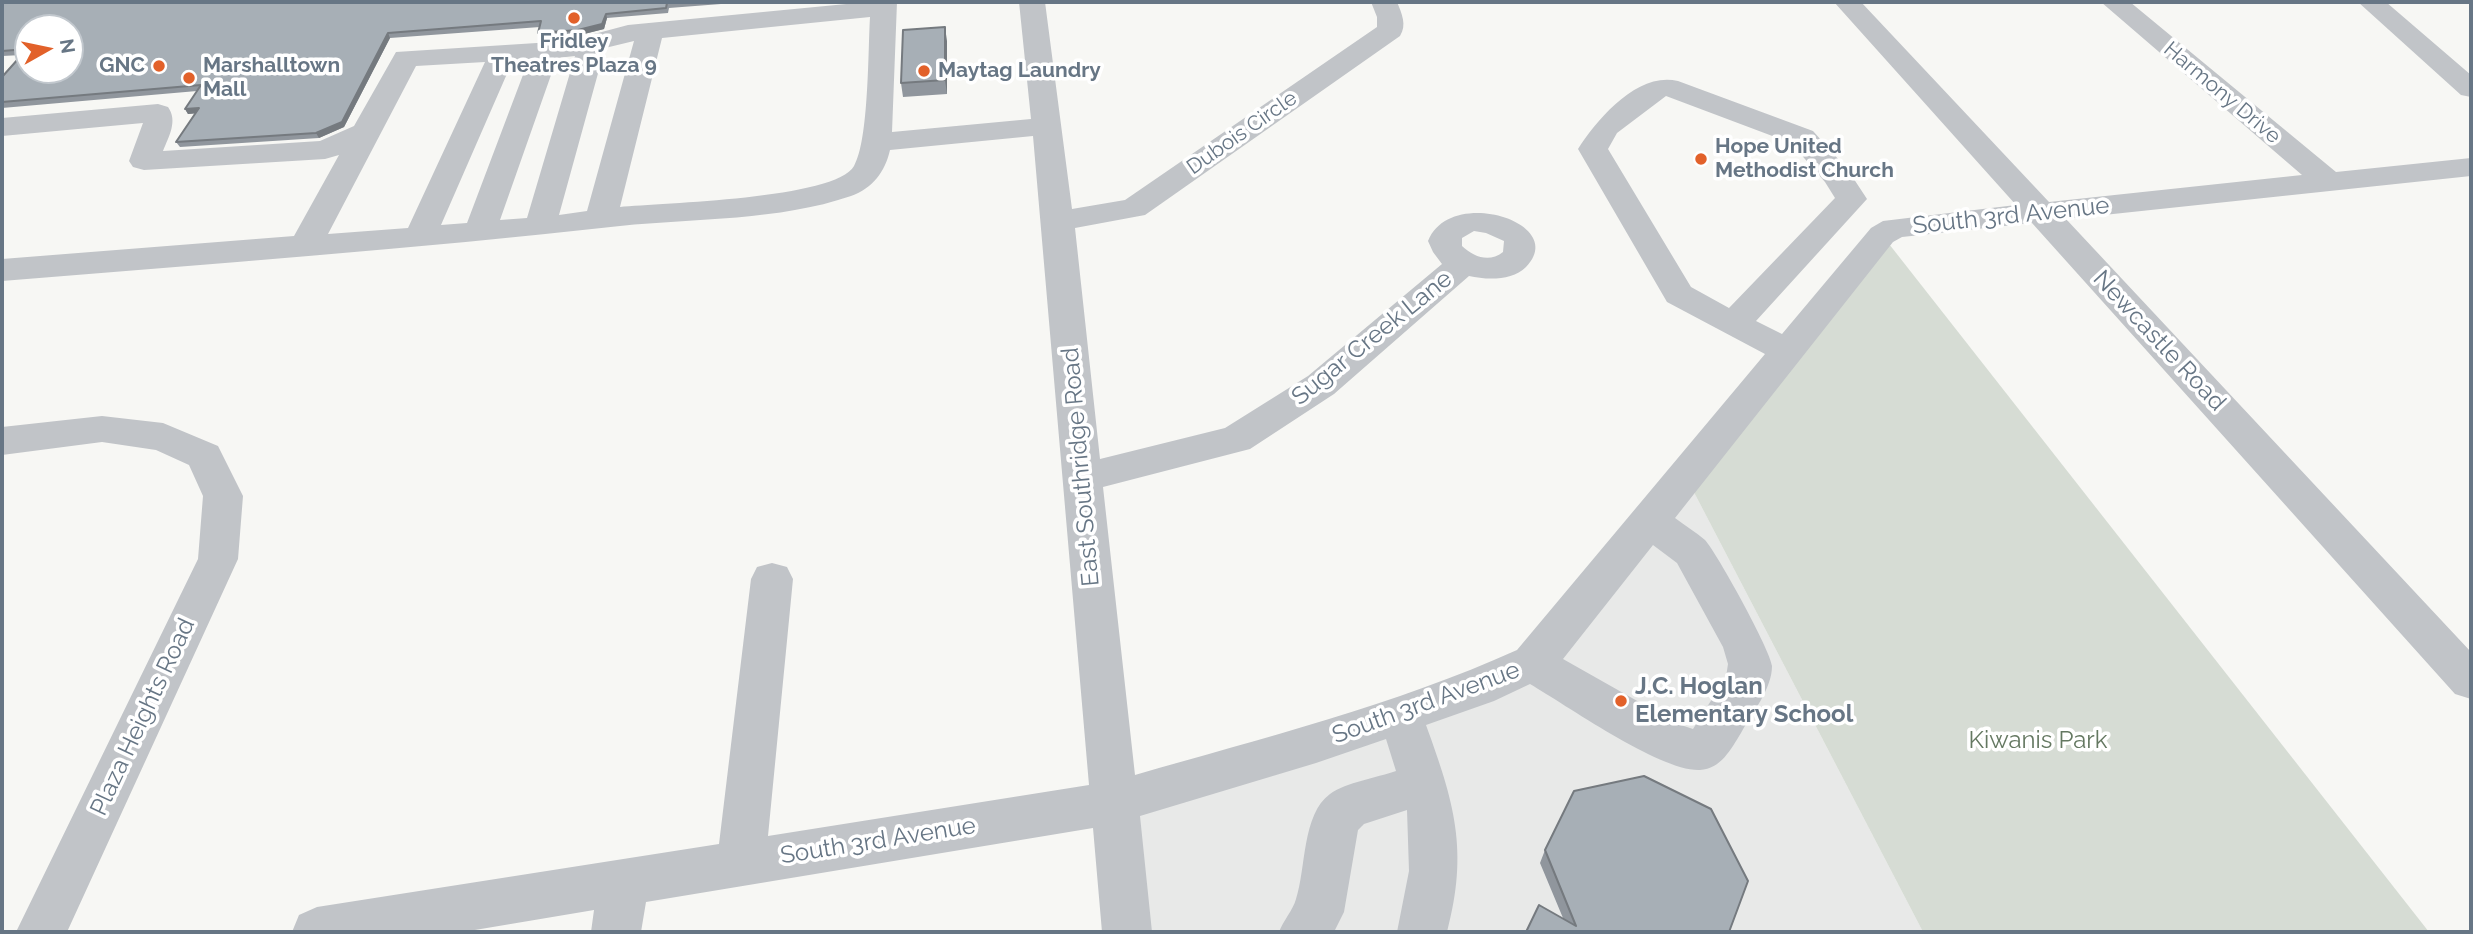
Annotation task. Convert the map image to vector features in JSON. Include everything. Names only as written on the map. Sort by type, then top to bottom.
[{"type":"street","name":"East Southridge Road","points":[[1032,2],[1058,221],[1127,932]]},
{"type":"street","name":"Dubois Circle","points":[[1058,221],[1134,208],[1390,30],[1390,17],[1384,2]]},
{"type":"street","name":"Newcastle Road","points":[[1847,2],[2471,681]]},
{"type":"street","name":"Harmony Drive","points":[[2114,2],[2330,183]]},
{"type":"street","points":[[2371,2],[2471,89]]},
{"type":"street","points":[[2,270],[305,247],[540,227],[601,218],[761,204],[830,194],[860,180],[874,156],[884,5],[650,31],[569,48],[406,58],[305,247]]},
{"type":"street","points":[[601,218],[650,31]]},
{"type":"street","points":[[540,227],[593,42]]},
{"type":"street","points":[[480,232],[546,50]]},
{"type":"street","points":[[420,237],[503,52]]},
{"type":"street","points":[[1733,324],[1851,199],[1837,177],[1802,136],[1668,87],[1653,90],[1606,128],[1593,149],[1679,294],[1733,324],[1788,351]]},
{"type":"street","points":[[2,127],[158,113],[158,127],[144,161],[326,150],[366,132]]},
{"type":"street","points":[[877,142],[1047,126]]},
{"type":"street","name":"South 3rd Avenue","points":[[317,932],[1113,803],[1316,743],[1478,688],[1532,663],[1651,521],[1882,234],[1894,228],[2471,167]]},
{"type":"street","name":"Sugar Creek Lane","points":[[1083,478],[1237,439],[1321,385],[1464,263]]},
{"type":"street","name":"Plaza Heights Road","points":[[2,441],[102,429],[163,437],[204,456],[223,496],[218,559],[41,932]]},
{"type":"street","points":[[1532,663],[1673,743],[1701,750],[1712,740],[1748,680],[1749,664],[1744,645],[1691,552],[1651,521]]},
{"type":"street","points":[[741,863],[772,579]]},
{"type":"street","points":[[1400,715],[1430,808],[1432,884],[1422,932]]},
{"type":"street","points":[[1304,932],[1319,912],[1336,820],[1348,807],[1422,784]]},
{"type":"street","points":[[616,932],[624,883]]},
{"type":"shaded area","name":"J.C. Hoglan Elementary School","points":[[1686,477],[1923,932],[1127,932],[1113,803],[1509,675]]},
{"type":"green space","name":"Kiwanis Park","points":[[1882,235],[2429,932],[1923,932],[1686,477]]},
{"type":"building","name":"Marshalltown Mall","points":[[2,2],[688,2],[667,3],[666,8],[606,14],[602,24],[578,30],[538,33],[541,21],[388,33],[342,122],[316,133],[176,142],[199,108],[185,109],[201,85],[2,102],[2,77],[14,64],[14,84],[84,84],[84,14],[14,14],[14,50],[2,51]]},
{"type":"building","points":[[945,27],[945,80],[901,83],[903,30]]},
{"type":"building","points":[[1644,776],[1711,809],[1748,881],[1729,932],[1526,932],[1539,905],[1576,926],[1545,850],[1574,791]]},
{"type":"place","name":"Fridley Theatres Plaza 9","points":[[574,18]]},
{"type":"place","name":"GNC","points":[[159,66]]},
{"type":"place","name":"Maytag Laundry","points":[[924,71]]},
{"type":"place","name":"Marshalltown Mall","points":[[189,78]]},
{"type":"place","name":"Hope United Methodist Church","points":[[1701,159]]},
{"type":"place","name":"J.C. Hoglan Elementary School","points":[[1621,701]]}]
